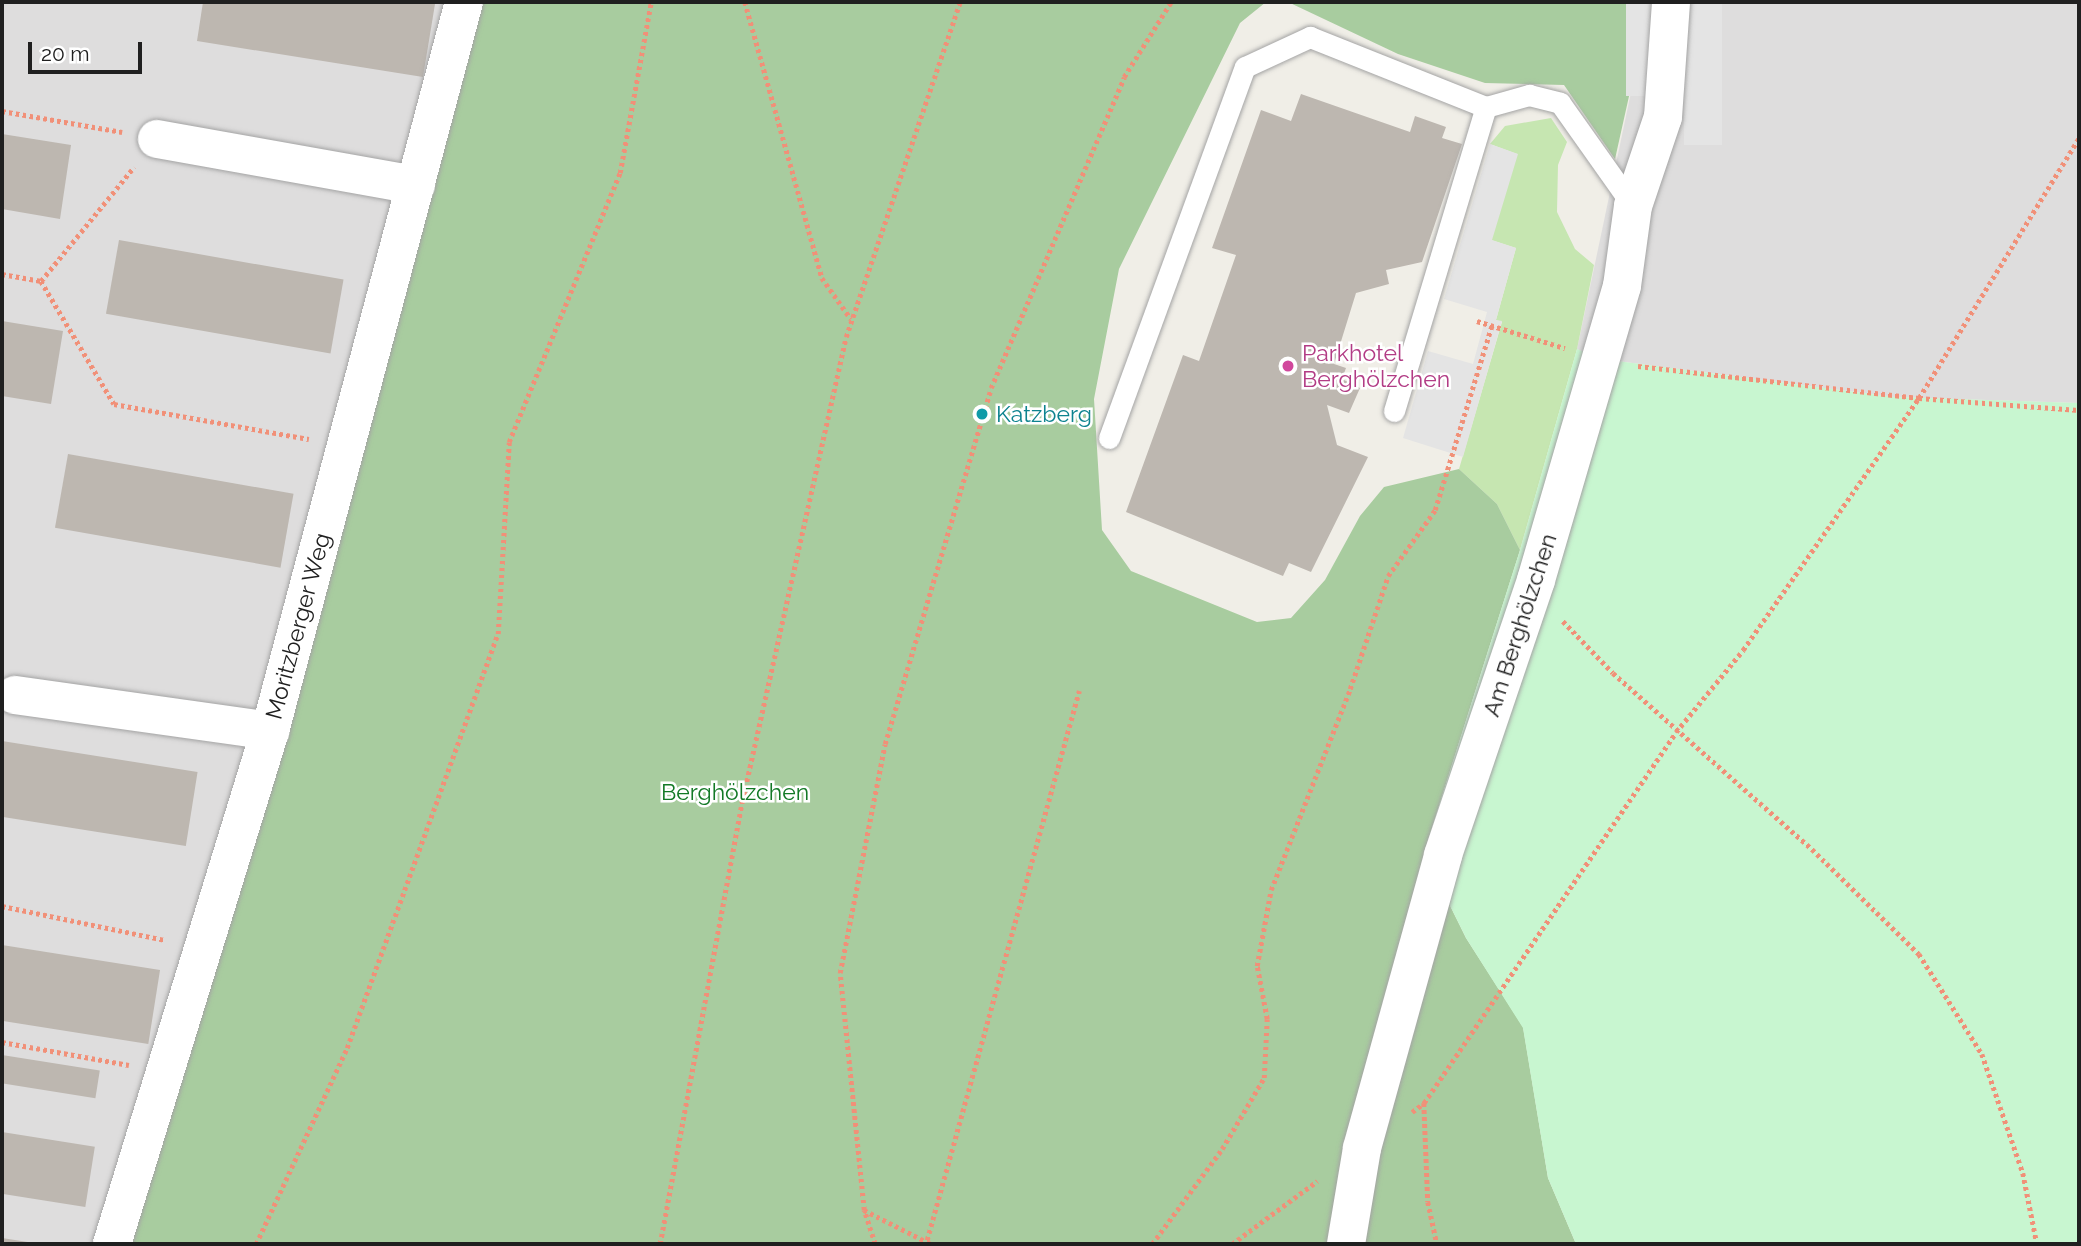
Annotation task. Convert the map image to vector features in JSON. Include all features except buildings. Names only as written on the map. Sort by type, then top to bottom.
[{"type":"street","name":"Moritzberger Weg","points":[[112,1244],[200,947],[270,731],[464,2]]},
{"type":"street","name":"Am Berghölzchen","points":[[1346,1244],[1362,1148],[1443,855],[1535,580],[1622,286],[1633,206],[1663,117],[1671,2]]},
{"type":"street","points":[[157,139],[416,185]]},
{"type":"street","points":[[15,695],[270,731]]},
{"type":"lane","points":[[1110,438],[1245,66],[1310,37],[1486,107],[1529,95],[1560,103],[1633,206]]},
{"type":"lane","points":[[1394,411],[1486,107]]},
{"type":"path","points":[[256,1244],[347,1048],[498,634],[509,443],[620,173],[651,2]]},
{"type":"path","points":[[745,2],[822,278],[852,319]]},
{"type":"path","points":[[660,1244],[742,802],[852,319],[960,2]]},
{"type":"path","points":[[874,1244],[864,1210],[840,973],[885,744],[991,388],[1124,77],[1171,2]]},
{"type":"path","points":[[2,111],[157,139],[40,281]]},
{"type":"path","points":[[1362,1148],[1424,1103],[1676,732],[1743,650],[1919,398],[2079,138]]},
{"type":"path","points":[[2,274],[40,281],[114,404],[347,445]]},
{"type":"path","points":[[1477,321],[1602,359]]},
{"type":"path","points":[[1152,1244],[1222,1149],[1264,1078],[1267,1018],[1257,967],[1271,890],[1350,689],[1388,576],[1435,510],[1492,325]]},
{"type":"path","points":[[1661,370],[1919,398],[2079,410]]},
{"type":"path","points":[[1535,580],[1567,627],[1676,732],[1812,849],[1919,954],[1982,1054],[2023,1173],[2036,1244]]},
{"type":"path","points":[[864,1210],[929,1242],[1079,691]]},
{"type":"path","points":[[2,906],[200,947]]},
{"type":"path","points":[[2,1042],[164,1072]]},
{"type":"path","points":[[1424,1103],[1428,1202],[1437,1244]]},
{"type":"path","points":[[1232,1244],[1311,1186]]},
{"type":"shaded area","points":[[2,2],[478,2],[124,1244],[2,1244]]},
{"type":"shaded area","points":[[1626,2],[1654,2],[1654,96],[1626,96]]},
{"type":"shaded area","points":[[1650,2],[2079,2],[2079,403],[1894,397],[1602,359],[1577,349]]},
{"type":"shaded area","points":[[1684,2],[1722,2],[1722,145],[1684,145]]},
{"type":"shaded area","name":"Parkhotel Berghölzchen","points":[[1490,144],[1518,154],[1492,240],[1516,248],[1496,320],[1502,321],[1463,457],[1403,438],[1428,351],[1473,364],[1487,312],[1444,299]]},
{"type":"green space","name":"Berghölzchen","points":[[478,2],[1266,2],[1240,23],[1119,269],[1094,399],[1102,530],[1131,571],[1257,622],[1291,618],[1325,580],[1360,516],[1384,487],[1459,469],[1497,504],[1520,550],[1424,853],[1466,938],[1523,1027],[1548,1178],[1576,1244],[124,1244]]},
{"type":"green space","points":[[1288,2],[1650,2],[1615,159],[1564,85],[1485,83],[1398,54]]},
{"type":"green space","points":[[1551,118],[1567,142],[1558,165],[1557,212],[1575,249],[1594,265],[1577,349],[1520,550],[1497,504],[1459,469],[1502,322],[1496,320],[1516,248],[1491,240],[1517,154],[1490,144],[1505,126]]},
{"type":"green space","points":[[1577,349],[1602,359],[1894,397],[2079,403],[2079,1244],[1576,1244],[1548,1178],[1523,1028],[1466,938],[1424,853],[1520,550]]},
{"type":"place","name":"Parkhotel Berghölzchen","points":[[1288,366]]},
{"type":"place","name":"Katzberg","points":[[982,414]]}]
